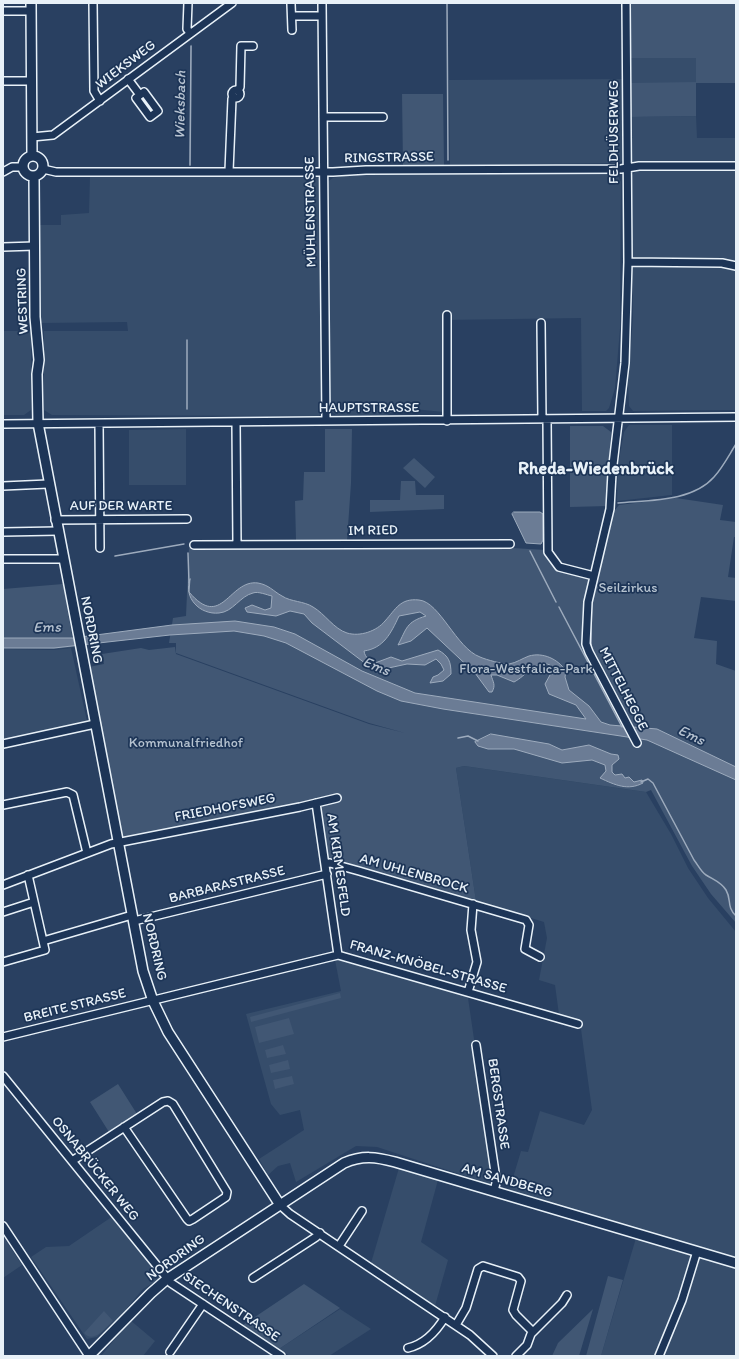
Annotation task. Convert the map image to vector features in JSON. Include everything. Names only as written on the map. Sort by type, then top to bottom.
[{"type":"main road","points":[[31,7],[32,156]]},
{"type":"main road","points":[[32,156],[36,156],[42,161],[43,169],[41,173],[34,177],[26,174],[22,167],[25,159],[32,156]]},
{"type":"main road","name":"WESTRING","points":[[34,177],[35,317],[39,360],[37,374],[38,424]]},
{"type":"main road","name":"NORDRING","points":[[38,424],[76,630],[143,971],[153,1001],[168,1032],[280,1205],[167,1279],[151,1293],[89,1356]]},
{"type":"main road","name":"AM SANDBERG","points":[[280,1205],[344,1163],[355,1158],[366,1156],[395,1162],[736,1263]]},
{"type":"street","points":[[93,3],[94,91],[100,101]]},
{"type":"street","points":[[188,3],[187,29],[190,33]]},
{"type":"street","name":"WIEKSWEG","points":[[32,137],[54,135],[232,3]]},
{"type":"street","name":"MÜHLENSTRASSE","points":[[322,3],[326,421]]},
{"type":"street","name":"FELDHÜSERWEG","points":[[620,418],[628,323],[626,3]]},
{"type":"street","points":[[292,4],[292,30]]},
{"type":"street","points":[[3,11],[31,7]]},
{"type":"street","points":[[292,16],[322,16]]},
{"type":"street","points":[[229,171],[232,99],[234,97],[232,94],[234,91],[238,91],[240,87],[241,46],[253,46]]},
{"type":"street","points":[[128,80],[140,95]]},
{"type":"street","points":[[3,81],[32,81]]},
{"type":"street","points":[[323,117],[383,117]]},
{"type":"street","name":"RINGSTRASSE","points":[[43,169],[56,172],[323,172],[366,170],[627,169],[639,166],[736,166]]},
{"type":"street","points":[[3,172],[12,167],[22,167]]},
{"type":"street","points":[[3,247],[35,246]]},
{"type":"street","points":[[628,262],[722,263],[736,266]]},
{"type":"street","points":[[448,315],[448,421]]},
{"type":"street","points":[[541,323],[548,552],[559,567],[594,576]]},
{"type":"street","name":"HAUPTSTRASSE","points":[[3,424],[448,421],[736,417]]},
{"type":"street","name":"MITTELHEGGE","points":[[620,418],[612,473],[610,509],[588,602],[586,644],[588,652],[637,743]]},
{"type":"street","points":[[236,423],[237,545]]},
{"type":"street","points":[[99,424],[100,548]]},
{"type":"street","points":[[3,486],[48,484]]},
{"type":"street","name":"AUF DER WARTE","points":[[56,520],[187,519]]},
{"type":"street","name":"AUF DER WARTE","points":[[3,532],[58,531]]},
{"type":"street","name":"IM RIED","points":[[194,545],[510,544]]},
{"type":"street","points":[[3,559],[63,559]]},
{"type":"street","points":[[3,744],[95,724]]},
{"type":"street","points":[[3,805],[67,792],[73,795],[87,853]]},
{"type":"street","name":"FRIEDHOFSWEG","points":[[3,885],[118,842],[337,798]]},
{"type":"street","name":"AM KIRMESFELD","points":[[316,803],[338,955]]},
{"type":"street","name":"AM UHLENBROCK","points":[[325,864],[330,863],[526,920],[529,925],[525,949],[540,957]]},
{"type":"street","name":"BARBARASTRASSE","points":[[43,941],[133,918],[326,874]]},
{"type":"street","points":[[3,962],[45,950],[28,876]]},
{"type":"street","points":[[3,912],[34,902]]},
{"type":"street","name":"AM UHLENBROCK","points":[[468,992],[477,962],[471,930],[473,904]]},
{"type":"street","name":"FRANZ-KNÖBEL-STRASSE","points":[[153,1001],[338,955],[578,1024]]},
{"type":"street","name":"BREITE STRASSE","points":[[3,1037],[153,1001]]},
{"type":"street","name":"BERGSTRASSE","points":[[476,1045],[495,1172],[496,1183],[494,1191]]},
{"type":"street","name":"OSNABRÜCKER WEG","points":[[3,1076],[167,1279]]},
{"type":"street","points":[[72,1161],[124,1127],[163,1102],[170,1099],[227,1192],[226,1197],[189,1221],[124,1127]]},
{"type":"street","points":[[280,1205],[290,1214],[470,1334],[493,1356]]},
{"type":"street","points":[[339,1246],[362,1211]]},
{"type":"street","points":[[3,1226],[89,1356]]},
{"type":"street","points":[[253,1278],[320,1233]]},
{"type":"street","points":[[659,1356],[682,1300],[697,1251]]},
{"type":"street","points":[[456,1325],[466,1308],[478,1269],[483,1266],[518,1277],[521,1281],[514,1310],[516,1315],[533,1332]]},
{"type":"street","name":"SIECHENSTRASSE","points":[[167,1279],[270,1353],[281,1356]]},
{"type":"street","points":[[516,1356],[527,1345],[533,1332],[562,1303],[566,1295]]},
{"type":"street","points":[[170,1352],[203,1304]]},
{"type":"street","points":[[408,1348],[416,1346],[434,1334],[445,1317]]},
{"type":"shaded area","points":[[631,58],[696,58],[696,83],[631,83]]},
{"type":"shaded area","points":[[624,79],[625,159],[619,163],[450,165],[449,80]]},
{"type":"shaded area","points":[[696,116],[697,138],[736,138],[736,161],[632,161],[631,117]]},
{"type":"shaded area","points":[[736,169],[736,410],[633,411],[629,406],[628,382],[633,318],[631,176],[635,172],[643,170]]},
{"type":"shaded area","points":[[600,172],[617,174],[621,182],[620,329],[615,388],[609,408],[606,411],[582,411],[581,318],[444,320],[444,412],[413,409],[413,411],[392,412],[387,415],[336,415],[330,410],[327,182],[333,178],[353,174]]},
{"type":"shaded area","points":[[315,175],[320,179],[322,412],[319,416],[52,415],[44,410],[44,331],[128,331],[127,322],[41,323],[39,225],[61,225],[61,215],[89,213],[90,176]]},
{"type":"shaded area","points":[[3,331],[31,331],[31,410],[24,415],[3,415]]},
{"type":"shaded area","points":[[629,425],[672,425],[672,495],[617,501],[618,466],[624,432]]},
{"type":"shaded area","points":[[186,429],[186,485],[129,485],[129,430]]},
{"type":"shaded area","points":[[71,648],[87,721],[3,740],[3,649],[54,650]]},
{"type":"shaded area","points":[[464,766],[646,792],[671,834],[688,868],[708,898],[736,932],[736,1258],[509,1191],[521,1151],[528,1152],[540,1111],[584,1125],[592,1110],[581,1029],[560,1022],[555,985],[539,980],[547,938],[544,922],[476,901],[456,768]]},
{"type":"shaded area","points":[[335,960],[341,960],[465,994],[468,998],[494,1176],[490,1184],[377,1147],[356,1146],[296,1182],[290,1163],[278,1166],[268,1175],[259,1159],[304,1130],[300,1110],[280,1115],[271,1104],[246,1014],[341,991]]},
{"type":"shaded area","points":[[399,1168],[438,1180],[421,1242],[448,1260],[435,1306],[371,1263]]},
{"type":"shaded area","points":[[113,1216],[160,1274],[158,1280],[143,1289],[122,1314],[97,1337],[87,1339],[31,1257],[46,1247],[69,1246]]},
{"type":"shaded area","points":[[3,1236],[22,1265],[3,1278]]},
{"type":"shaded area","points":[[636,1238],[736,1267],[736,1356],[601,1356]]},
{"type":"shaded area","points":[[340,1309],[371,1329],[329,1356],[290,1356],[279,1349]]},
{"type":"shaded area","points":[[130,1320],[155,1341],[143,1356],[101,1356]]},
{"type":"green space","points":[[631,3],[736,3],[736,83],[696,83],[696,116],[631,117],[631,83],[696,82],[696,58],[631,58]]},
{"type":"green space","points":[[191,44],[191,166],[189,166]]},
{"type":"green space","points":[[402,94],[443,94],[444,165],[403,165]]},
{"type":"green space","points":[[570,426],[603,426],[611,432],[608,506],[570,507]]},
{"type":"green space","points":[[325,429],[352,429],[351,483],[347,541],[296,540],[295,501],[303,500],[304,472],[325,472]]},
{"type":"green space","points":[[414,458],[435,477],[425,488],[403,468]]},
{"type":"green space","points":[[401,481],[415,481],[416,495],[444,495],[444,509],[370,512],[370,500],[400,500]]},
{"type":"green space","name":"Flora-Westfalica-Park","points":[[676,498],[723,505],[720,520],[736,522],[736,537],[734,537],[728,577],[736,578],[736,601],[701,597],[694,638],[717,641],[716,664],[736,671],[736,923],[711,894],[692,866],[651,790],[646,792],[464,766],[456,768],[476,901],[327,860],[318,799],[125,838],[122,836],[89,667],[104,664],[102,654],[141,648],[149,650],[175,647],[176,654],[369,724],[405,733],[369,723],[176,653],[176,643],[169,643],[173,618],[186,616],[189,548],[505,545],[512,548],[546,550],[558,569],[596,579],[611,515],[619,505]]},
{"type":"green space","points":[[63,584],[74,647],[54,649],[3,648],[3,589]]},
{"type":"green space","points":[[340,993],[341,998],[251,1022],[250,1017]]},
{"type":"green space","points":[[289,1018],[294,1034],[259,1043],[255,1027]]},
{"type":"green space","points":[[283,1045],[286,1054],[267,1058],[265,1050]]},
{"type":"green space","points":[[288,1060],[290,1069],[271,1073],[269,1065]]},
{"type":"green space","points":[[292,1076],[294,1084],[275,1089],[273,1080]]},
{"type":"green space","points":[[118,1084],[137,1114],[109,1132],[90,1102]]},
{"type":"green space","points":[[608,1276],[623,1280],[601,1356],[586,1356]]},
{"type":"green space","points":[[304,1284],[340,1308],[279,1349],[243,1325]]},
{"type":"green space","points":[[593,1309],[579,1356],[552,1356],[558,1343]]},
{"type":"green space","points":[[104,1311],[113,1321],[103,1331],[95,1336],[88,1336],[84,1333]]},
{"type":"water","points":[[514,512],[540,512],[543,514],[543,540],[541,544],[526,543],[512,514]]},
{"type":"water","name":"Ems","points":[[190,579],[189,592],[200,603],[210,606],[218,605],[240,588],[248,584],[258,583],[286,598],[309,605],[342,631],[352,634],[363,634],[378,628],[399,605],[407,601],[419,600],[434,608],[463,645],[471,652],[494,662],[506,664],[517,662],[534,655],[550,658],[559,663],[566,671],[565,677],[569,690],[589,706],[601,722],[610,725],[657,729],[736,767],[736,780],[647,740],[443,709],[401,701],[377,691],[286,643],[264,636],[234,631],[170,635],[54,648],[3,648],[3,638],[73,638],[172,625],[235,621],[274,627],[295,634],[362,671],[415,693],[586,719],[576,705],[549,694],[545,684],[550,675],[550,665],[540,664],[514,682],[497,675],[491,675],[494,687],[492,692],[489,692],[475,673],[427,628],[411,641],[398,645],[408,626],[419,618],[426,616],[420,612],[399,616],[386,639],[377,647],[364,651],[365,655],[375,663],[391,657],[402,661],[438,650],[447,657],[451,666],[451,674],[443,681],[430,683],[433,677],[444,670],[436,659],[425,665],[407,664],[384,669],[370,667],[312,623],[304,614],[290,611],[276,616],[247,612],[245,608],[252,605],[265,610],[271,608],[272,596],[255,593],[244,597],[224,612],[212,613],[205,611],[191,599],[189,593],[188,586]]},
{"type":"water","points":[[491,734],[549,744],[562,750],[589,745],[611,754],[618,755],[619,759],[612,765],[612,772],[615,775],[622,774],[625,778],[629,777],[634,782],[642,780],[643,783],[632,787],[627,787],[606,781],[600,778],[606,771],[605,765],[592,760],[562,763],[514,749],[488,749],[478,746],[475,742]]},
{"type":"waterway","name":"Wieksbach","points":[[191,3],[191,21]]},
{"type":"waterway","points":[[447,3],[448,160]]},
{"type":"waterway","name":"Wieksbach","points":[[190,165],[191,46]]},
{"type":"waterway","name":"Wieksbach","points":[[187,340],[187,409]]},
{"type":"waterway","points":[[618,503],[669,498],[694,491],[705,485],[714,477],[736,444]]},
{"type":"waterway","points":[[115,556],[184,544]]},
{"type":"waterway","points":[[530,551],[556,602]]},
{"type":"waterway","name":"Wieksbach","points":[[188,553],[189,583]]},
{"type":"waterway","points":[[592,601],[593,594]]},
{"type":"waterway","points":[[559,607],[622,727]]},
{"type":"waterway","points":[[591,608],[591,646]]},
{"type":"waterway","points":[[626,715],[633,728]]},
{"type":"waterway","points":[[458,738],[468,736],[478,741]]},
{"type":"waterway","points":[[641,782],[648,779],[653,783],[694,860],[704,874],[724,887],[729,897],[731,909],[736,916]]},
{"type":"district","name":"Rheda-Wiedenbrück","points":[[596,469]]},
{"type":"park label","name":"Seilzirkus","points":[[628,588]]},
{"type":"park label","name":"Kommunalfriedhof","points":[[186,743]]}]
